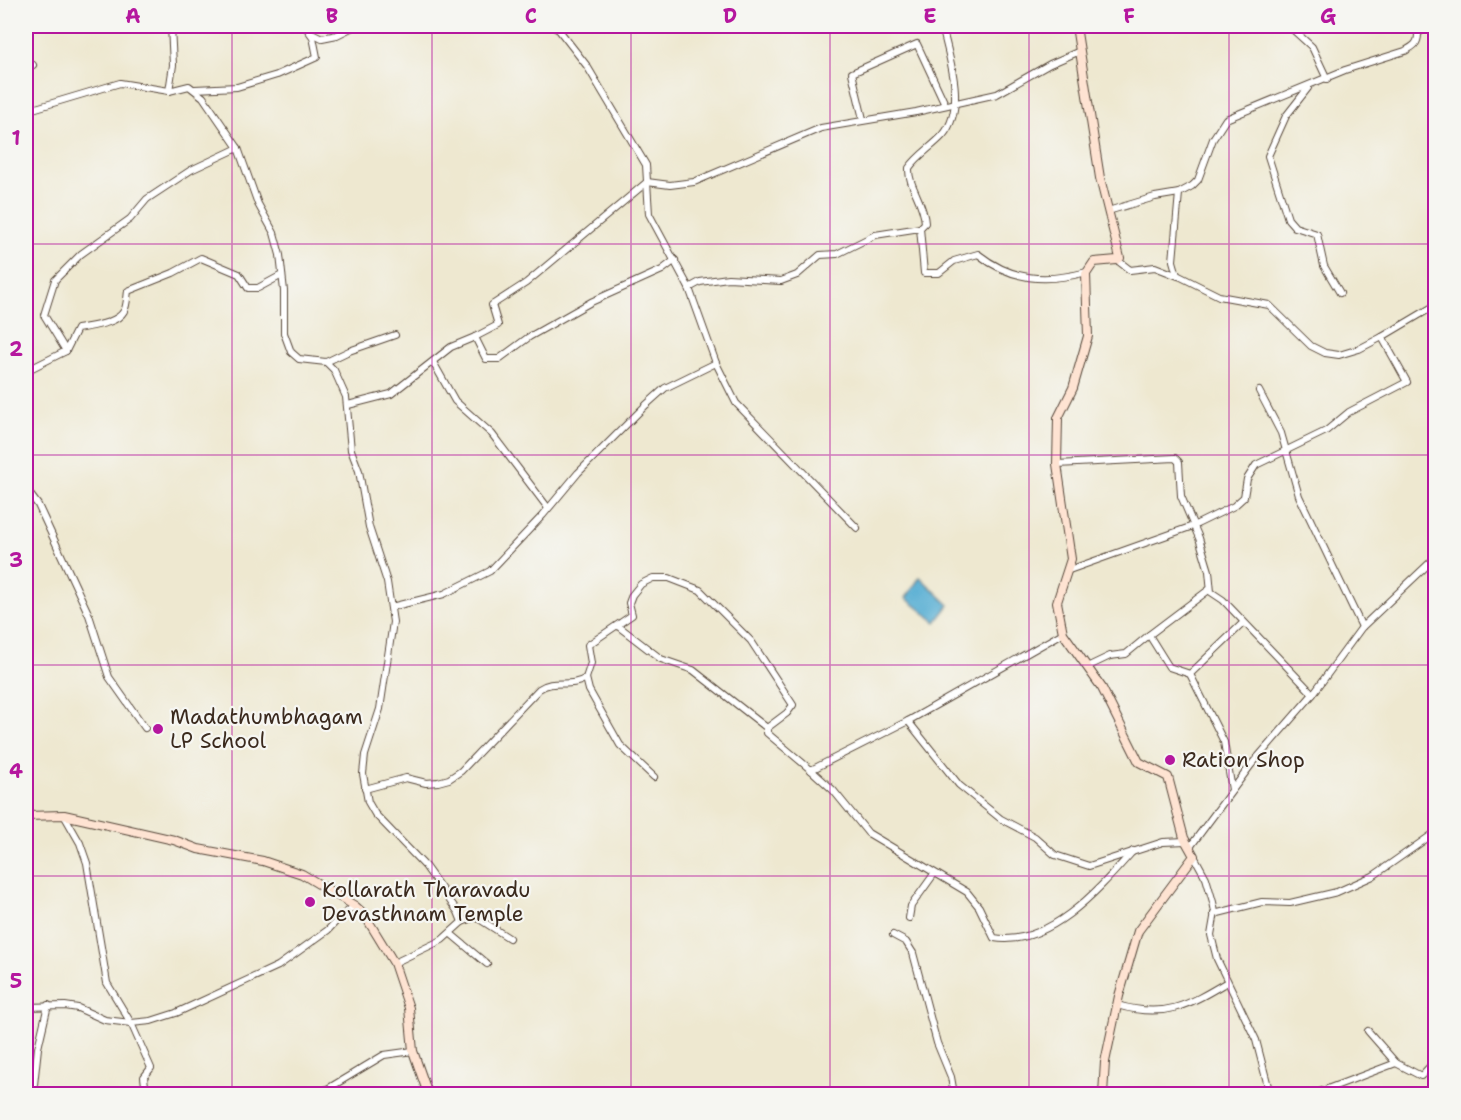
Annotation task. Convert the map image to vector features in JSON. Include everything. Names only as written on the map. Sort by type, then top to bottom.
[{"type":"main road","points":[[1076,26],[1100,178],[1120,258],[1094,262],[1087,272],[1088,336],[1073,388],[1058,418],[1057,464],[1071,560],[1069,570],[1061,583],[1057,602],[1062,633],[1102,688],[1139,762],[1168,777],[1190,848],[1138,931],[1117,1005],[1105,1062],[1103,1095]]},
{"type":"main road","points":[[26,816],[64,815],[174,840],[198,849],[263,861],[302,874],[355,906],[364,914],[394,963],[409,1008],[413,1051],[428,1095]]},
{"type":"street","points":[[169,91],[173,64],[171,26]]},
{"type":"street","points":[[305,26],[310,32],[322,38],[337,35],[355,26]]},
{"type":"street","points":[[552,26],[559,30],[587,66],[646,165],[650,214],[660,238],[675,260],[689,288],[716,363],[736,403],[857,528]]},
{"type":"street","points":[[689,288],[700,282],[728,278],[781,281],[797,275],[820,255],[837,254],[875,236],[920,228],[925,223],[923,205],[908,176],[909,168],[943,135],[952,118],[956,101],[942,26]]},
{"type":"street","points":[[1294,26],[1312,47],[1327,79]]},
{"type":"street","points":[[1108,211],[1155,197],[1179,194],[1198,180],[1210,146],[1226,119],[1405,51],[1418,41],[1418,34],[1414,26]]},
{"type":"street","points":[[1418,34],[1426,26]]},
{"type":"street","points":[[195,89],[237,87],[277,75],[317,57],[310,32]]},
{"type":"street","points":[[863,119],[852,73],[917,44],[945,104]]},
{"type":"street","points":[[348,405],[391,394],[451,347],[498,325],[492,305],[526,283],[647,182],[670,185],[694,182],[821,128],[863,119],[916,112],[956,101],[997,94],[1050,64],[1080,51]]},
{"type":"street","points":[[26,70],[33,65]]},
{"type":"street","points":[[26,111],[120,83],[169,91],[189,86],[195,89],[238,148],[258,204],[274,233],[282,275],[284,333],[287,342],[299,359],[326,362],[349,351],[395,335]]},
{"type":"street","points":[[1308,87],[1286,116],[1268,156],[1288,219],[1295,227],[1317,234],[1324,266],[1340,294]]},
{"type":"street","points":[[66,351],[44,315],[55,280],[81,254],[130,219],[147,199],[191,170],[238,148]]},
{"type":"street","points":[[1179,194],[1173,261],[1179,276]]},
{"type":"street","points":[[920,228],[924,273],[939,273],[954,261],[978,254],[996,268],[1027,279],[1062,277],[1087,272]]},
{"type":"street","points":[[26,371],[66,351],[77,329],[108,322],[119,316],[124,310],[128,291],[174,273],[201,258],[239,274],[248,288],[258,288],[282,275]]},
{"type":"street","points":[[475,337],[486,358],[499,359],[529,337],[591,302],[662,270],[675,260]]},
{"type":"street","points":[[1117,260],[1130,270],[1155,267],[1179,276],[1218,296],[1269,305],[1311,346],[1325,353],[1339,355],[1359,350],[1436,305]]},
{"type":"street","points":[[1069,570],[1193,526],[1234,506],[1244,497],[1247,479],[1256,465],[1326,431],[1349,412],[1407,382],[1382,337]]},
{"type":"street","points":[[326,362],[334,370],[348,405],[351,450],[393,622],[380,709],[365,755],[363,774],[365,789],[375,814],[425,866],[458,912],[462,922]]},
{"type":"street","points":[[433,362],[455,401],[492,434],[548,508]]},
{"type":"street","points":[[391,607],[444,594],[490,571],[578,473],[664,388],[716,363]]},
{"type":"street","points":[[1259,391],[1281,433],[1299,496],[1362,627]]},
{"type":"street","points":[[1057,464],[1175,458],[1179,462],[1181,496],[1209,571],[1210,589],[1312,694]]},
{"type":"street","points":[[26,489],[38,505],[89,615],[109,677],[144,728]]},
{"type":"street","points":[[1190,848],[1232,790],[1312,694],[1362,627],[1436,557]]},
{"type":"street","points":[[654,777],[620,745],[588,690],[586,678],[591,663],[588,645],[632,615],[629,603],[632,595],[641,584],[653,578],[669,579],[700,590],[751,641],[793,705],[787,713],[767,728]]},
{"type":"street","points":[[1087,667],[1110,656],[1126,654],[1210,589]]},
{"type":"street","points":[[1190,674],[1242,624]]},
{"type":"street","points":[[618,626],[661,659],[693,670],[767,728],[769,737],[812,770],[833,790],[868,833],[967,892],[979,907],[994,938],[1007,940],[1029,935],[1052,924],[1074,910],[1105,882],[1133,851]]},
{"type":"street","points":[[812,770],[908,721],[1062,633]]},
{"type":"street","points":[[1149,635],[1169,668],[1190,674],[1224,742],[1232,790]]},
{"type":"street","points":[[365,789],[406,778],[426,783],[449,779],[464,768],[538,689],[551,683],[574,685],[586,678]]},
{"type":"street","points":[[908,721],[958,785],[1000,819],[1035,837],[1055,855],[1089,866],[1163,842],[1190,848]]},
{"type":"street","points":[[64,815],[80,843],[87,863],[107,983],[131,1023],[151,1068],[144,1077],[146,1095]]},
{"type":"street","points":[[1214,914],[1262,902],[1290,903],[1337,892],[1373,876],[1436,832]]},
{"type":"street","points":[[1190,848],[1210,889],[1214,914],[1211,934],[1217,959],[1256,1040],[1270,1095]]},
{"type":"street","points":[[909,918],[912,906],[934,874]]},
{"type":"street","points":[[26,1007],[48,1005],[78,1008],[105,1020],[131,1023],[151,1021],[176,1013],[278,966],[328,930],[355,906]]},
{"type":"street","points":[[394,963],[451,934],[462,922],[476,917],[509,938]]},
{"type":"street","points":[[451,934],[488,964]]},
{"type":"street","points":[[893,935],[906,942],[913,953],[937,1043],[951,1077],[954,1095]]},
{"type":"street","points":[[1117,1005],[1139,1011],[1172,1009],[1190,1004],[1227,982]]},
{"type":"street","points":[[33,1095],[38,1048],[48,1005]]},
{"type":"street","points":[[1368,1031],[1396,1063],[1421,1076],[1436,1060]]},
{"type":"street","points":[[307,1095],[325,1093],[384,1055],[413,1051]]},
{"type":"street","points":[[1314,1095],[1396,1063]]},
{"type":"water","points":[[920,577],[949,605],[936,622],[906,598]]},
{"type":"place","name":"Madathumbhagam LP School","points":[[158,729]]},
{"type":"place","name":"Ration Shop","points":[[1170,760]]},
{"type":"place","name":"Kollarath Tharavadu Devasthnam Temple","points":[[310,902]]}]
